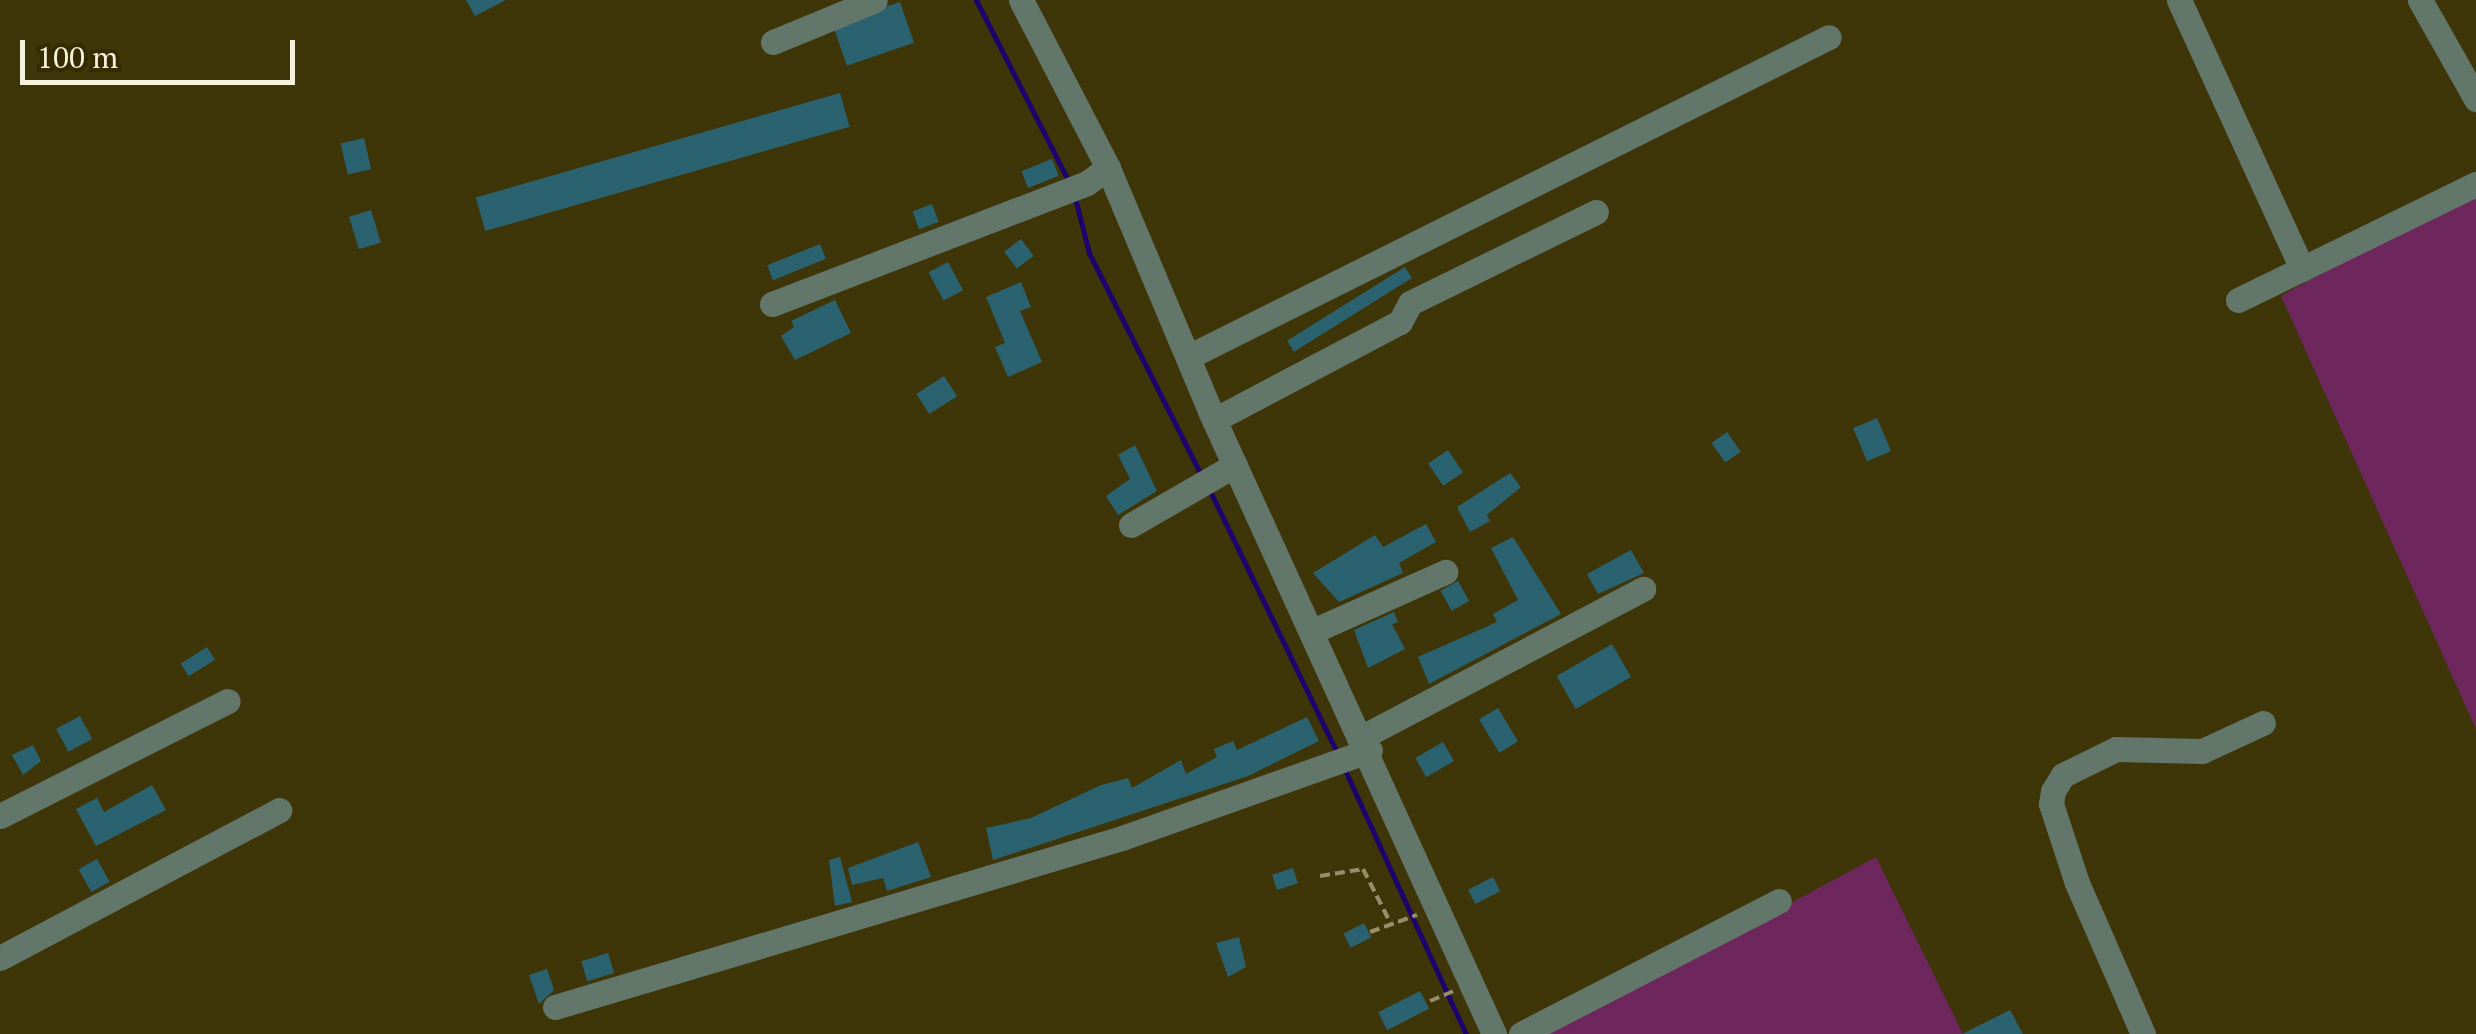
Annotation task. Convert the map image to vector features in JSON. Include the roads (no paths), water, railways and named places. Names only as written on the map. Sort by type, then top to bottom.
[{"type":"street","points":[[773,42],[875,0]]},
{"type":"street","points":[[1021,0],[1086,181],[1188,357],[1214,420],[1216,478],[1313,631],[1354,751],[1494,1034]]},
{"type":"street","points":[[2179,0],[2302,269]]},
{"type":"street","points":[[2420,0],[2476,99]]},
{"type":"street","points":[[1188,357],[1829,38]]},
{"type":"street","points":[[772,304],[1086,181]]},
{"type":"street","points":[[2238,300],[2476,184]]},
{"type":"street","points":[[1214,420],[1400,322],[1410,303],[1596,212]]},
{"type":"street","points":[[1130,525],[1216,478]]},
{"type":"street","points":[[1313,631],[1445,572]]},
{"type":"street","points":[[554,1007],[1103,844],[1354,751],[1643,589]]},
{"type":"street","points":[[0,816],[228,701]]},
{"type":"street","points":[[2143,1034],[2077,882],[2051,804],[2053,791],[2063,775],[2116,749],[2202,751],[2263,723]]},
{"type":"street","points":[[0,958],[279,810]]},
{"type":"street","points":[[1521,1034],[1779,901]]},
{"type":"waterway","points":[[976,0],[1068,180]]},
{"type":"waterway","points":[[1074,194],[1089,253],[1201,475]]},
{"type":"waterway","points":[[1209,489],[1337,753]]},
{"type":"waterway","points":[[1344,768],[1466,1034]]}]
